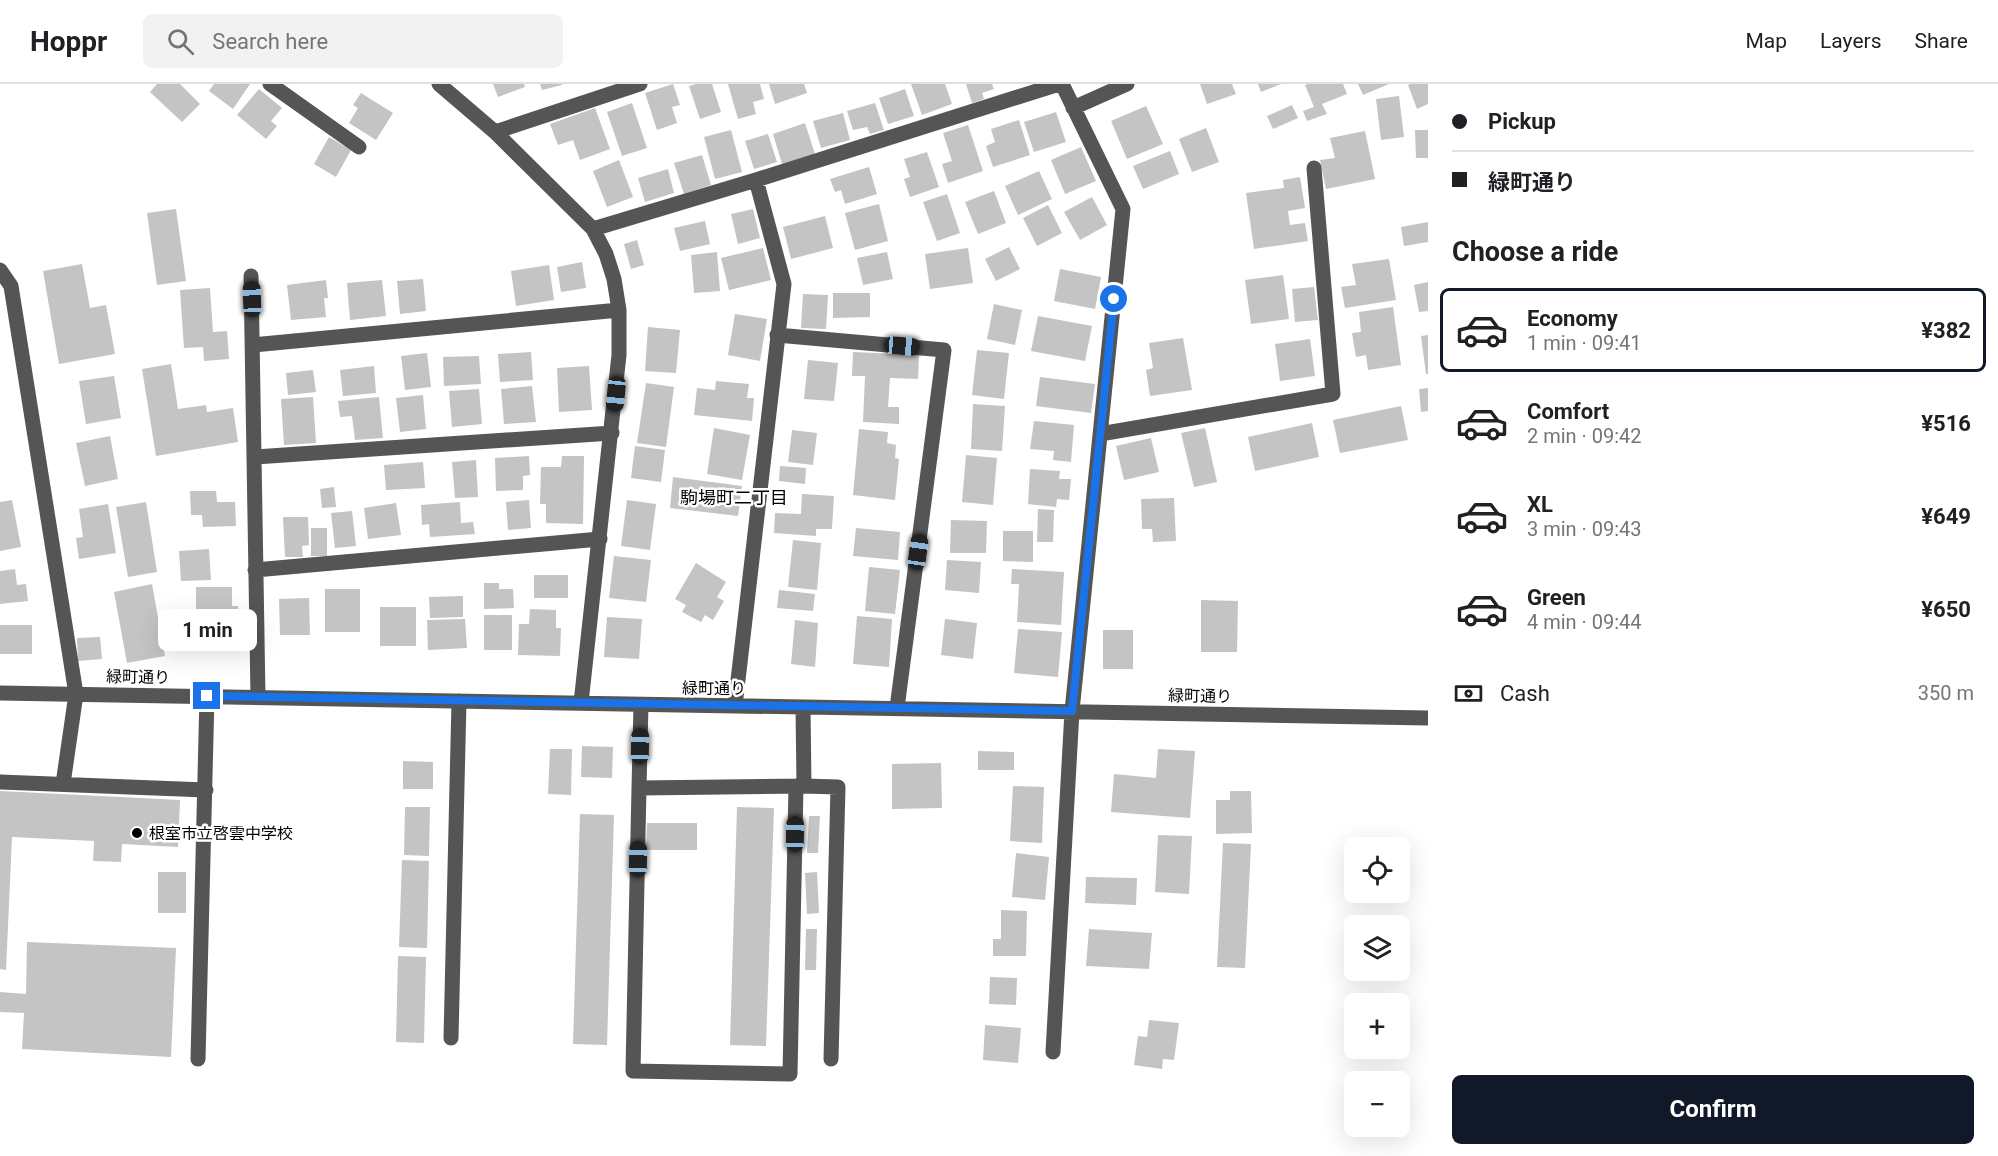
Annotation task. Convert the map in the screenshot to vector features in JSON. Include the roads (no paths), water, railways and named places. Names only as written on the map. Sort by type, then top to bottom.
[{"type":"street","points":[[270,84],[359,147]]},
{"type":"street","points":[[439,84],[495,132],[593,229],[606,254],[611,271],[619,310],[619,355],[580,703]]},
{"type":"street","points":[[495,132],[640,84]]},
{"type":"street","points":[[593,229],[1060,84],[1123,209],[1072,711],[1053,1052]]},
{"type":"street","points":[[1073,108],[1127,84]]},
{"type":"street","points":[[1100,434],[1333,394],[1314,168]]},
{"type":"street","points":[[735,705],[784,284],[756,180]]},
{"type":"street","points":[[0,270],[12,286],[76,694],[63,784]]},
{"type":"street","points":[[251,276],[258,697]]},
{"type":"street","points":[[253,345],[619,310]]},
{"type":"street","points":[[777,335],[944,350],[897,708]]},
{"type":"street","points":[[255,457],[612,433]]},
{"type":"street","points":[[255,570],[600,539]]},
{"type":"street","name":"緑町通り","points":[[0,693],[1428,718]]},
{"type":"street","points":[[198,1059],[207,696]]},
{"type":"street","points":[[451,1038],[459,701]]},
{"type":"street","points":[[641,705],[633,1071],[790,1074],[803,707]]},
{"type":"street","points":[[0,782],[206,790]]},
{"type":"street","points":[[639,788],[838,787],[831,1059]]},
{"type":"place","name":"根室市立啓雲中学校","points":[[137,833]]},
{"type":"district","name":"駒場町二丁目","points":[[734,497]]}]
